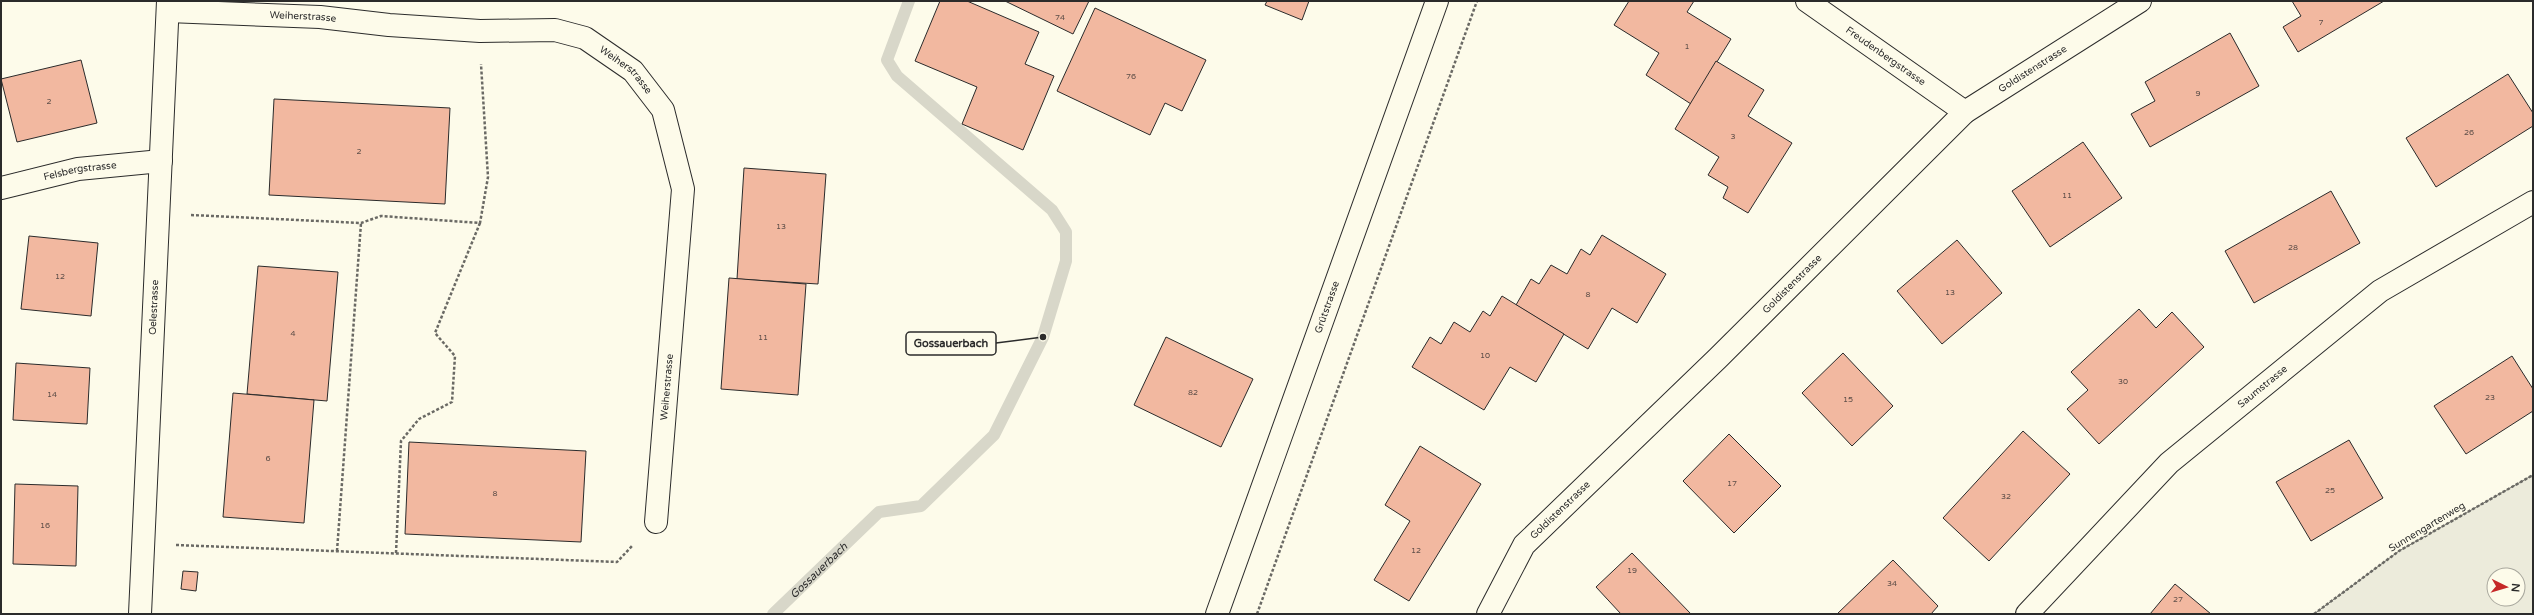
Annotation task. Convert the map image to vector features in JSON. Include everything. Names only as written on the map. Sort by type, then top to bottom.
[{"type":"street","name":"Grütstrasse","points":[[1217,614],[1437,1]]},
{"type":"street","name":"Freudenbergstrasse","points":[[1807,1],[1965,112]]},
{"type":"street","name":"Goldistenstrasse","points":[[1488,614],[1524,545],[1724,352],[1965,112],[2140,1]]},
{"type":"street","name":"Weiherstrasse","points":[[168,6],[320,17],[389,25],[480,31],[555,30],[584,38],[633,71],[663,110],[683,189],[656,522]]},
{"type":"street","name":"Oelestrasse","points":[[140,614],[168,6]]},
{"type":"street","name":"Felsbergstrasse","points":[[1,188],[78,169],[161,161]]},
{"type":"street","name":"Saumstrasse","points":[[2027,614],[2169,463],[2380,291],[2533,202]]},
{"type":"path","points":[[1257,614],[1477,1]]},
{"type":"path","points":[[396,553],[401,441],[419,419],[452,402],[455,356],[435,333],[480,223],[488,177],[480,31]]},
{"type":"path","points":[[158,213],[361,223],[381,216],[480,223]]},
{"type":"path","points":[[337,551],[361,223]]},
{"type":"path","name":"Sunnengartenweg","points":[[2314,614],[2399,551],[2533,475]]},
{"type":"path","points":[[143,543],[617,562],[656,522]]},
{"type":"shaded area","points":[[2533,475],[2533,614],[2314,614],[2399,551]]},
{"type":"building","points":[[940,1],[967,1],[1039,32],[1025,64],[1054,76],[1023,150],[962,124],[977,87],[915,61]]},
{"type":"building","points":[[1005,1],[1089,1],[1073,34]]},
{"type":"building","points":[[1267,1],[1309,1],[1302,20],[1265,5]]},
{"type":"building","points":[[1629,1],[1694,1],[1687,12],[1731,39],[1691,104],[1646,75],[1659,53],[1614,25]]},
{"type":"building","points":[[2292,1],[2384,1],[2298,52],[2283,27],[2301,16]]},
{"type":"building","points":[[1095,8],[1206,60],[1182,111],[1165,103],[1150,135],[1057,91]]},
{"type":"building","points":[[2230,33],[2259,86],[2150,147],[2131,114],[2155,101],[2145,82]]},
{"type":"building","points":[[81,60],[97,123],[17,142],[1,79]]},
{"type":"building","points":[[1716,61],[1764,90],[1748,116],[1792,143],[1748,213],[1723,198],[1728,187],[1708,175],[1719,157],[1675,129]]},
{"type":"building","points":[[2508,74],[2533,113],[2533,126],[2436,187],[2406,138]]},
{"type":"building","points":[[274,99],[450,108],[445,204],[269,195]]},
{"type":"building","points":[[2083,142],[2122,198],[2050,247],[2012,191]]},
{"type":"building","points":[[744,168],[826,174],[818,284],[737,279]]},
{"type":"building","points":[[2331,191],[2360,243],[2254,303],[2225,251]]},
{"type":"building","points":[[1602,235],[1666,274],[1637,323],[1612,308],[1588,349],[1516,305],[1531,279],[1539,284],[1551,265],[1567,274],[1581,249],[1590,255]]},
{"type":"building","points":[[29,236],[98,243],[91,316],[21,309]]},
{"type":"building","points":[[1957,240],[2002,293],[1942,344],[1897,291]]},
{"type":"building","points":[[258,266],[338,272],[327,401],[247,394]]},
{"type":"building","points":[[729,278],[806,284],[798,395],[721,389]]},
{"type":"building","points":[[1502,296],[1564,334],[1536,382],[1510,367],[1484,410],[1412,367],[1430,337],[1441,344],[1454,322],[1470,332],[1483,311],[1490,316]]},
{"type":"building","points":[[2139,309],[2156,328],[2172,312],[2204,347],[2099,444],[2067,409],[2088,390],[2071,372]]},
{"type":"building","points":[[1166,337],[1253,379],[1221,447],[1134,405]]},
{"type":"building","points":[[1843,353],[1893,406],[1852,446],[1802,393]]},
{"type":"building","points":[[2512,356],[2533,389],[2533,411],[2466,454],[2434,406]]},
{"type":"building","points":[[16,363],[90,368],[87,424],[13,420]]},
{"type":"building","points":[[233,393],[314,400],[304,523],[223,517]]},
{"type":"building","points":[[2023,431],[2070,474],[1989,561],[1943,518]]},
{"type":"building","points":[[1729,434],[1781,486],[1734,533],[1683,481]]},
{"type":"building","points":[[2349,440],[2383,498],[2311,541],[2276,482]]},
{"type":"building","points":[[409,442],[586,451],[581,542],[405,534]]},
{"type":"building","points":[[1420,446],[1481,484],[1409,601],[1374,580],[1410,521],[1385,505]]},
{"type":"building","points":[[15,484],[78,486],[76,566],[13,564]]},
{"type":"building","points":[[1632,553],[1691,614],[1621,614],[1596,587]]},
{"type":"building","points":[[1893,560],[1938,606],[1931,614],[1837,614]]},
{"type":"building","points":[[183,571],[198,572],[196,591],[181,589]]},
{"type":"building","points":[[2175,584],[2211,614],[2150,614]]},
{"type":"waterway","name":"Gossauerbach","points":[[773,614],[879,512],[921,506],[994,435],[1043,337],[1066,261],[1066,232],[1052,210],[897,76],[887,60],[909,1]]},
{"type":"place","name":"Gossauerbach","points":[[1043,337]]}]
